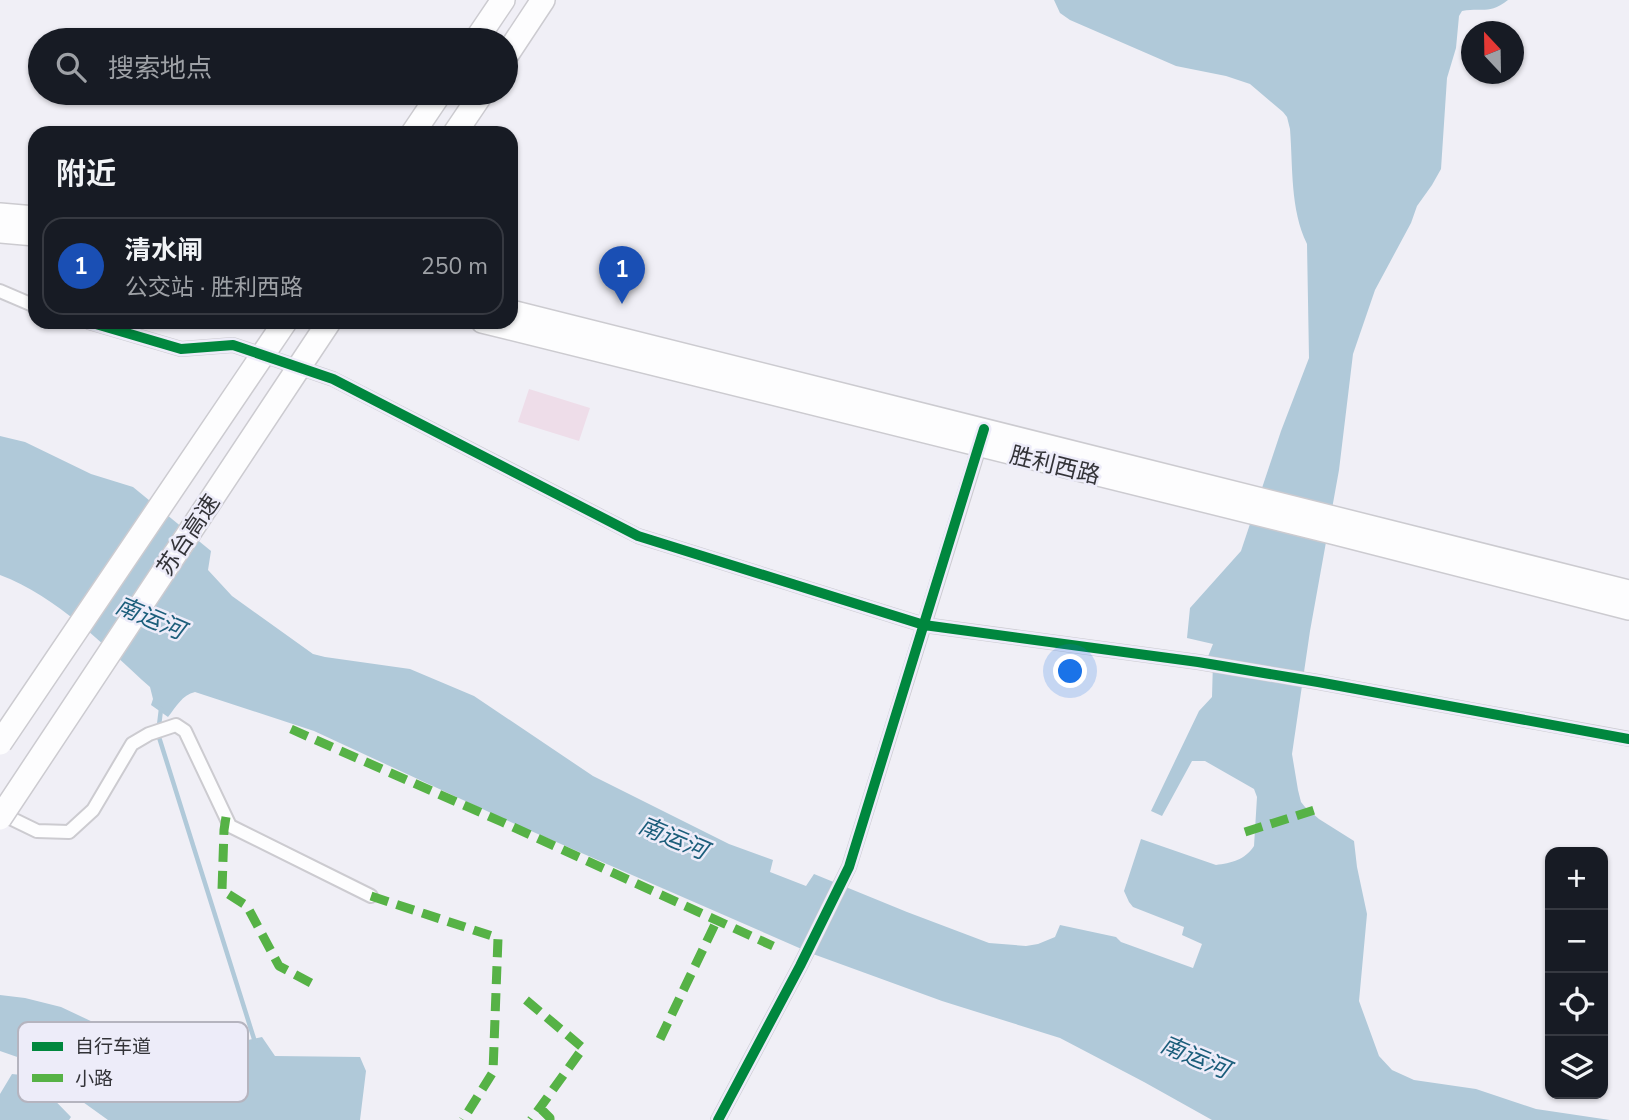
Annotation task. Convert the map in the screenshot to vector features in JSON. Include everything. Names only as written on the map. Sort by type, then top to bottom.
[{"type":"highway","points":[[484,28],[503,0]]},
{"type":"highway","points":[[518,38],[543,0]]},
{"type":"highway","points":[[418,126],[432,105]]},
{"type":"highway","points":[[460,126],[474,105]]},
{"type":"highway","name":"苏台高速","points":[[0,743],[280,329]]},
{"type":"highway","name":"苏台高速","points":[[0,818],[324,329]]},
{"type":"highway","points":[[0,727],[86,615]]},
{"type":"main road","points":[[0,214],[28,216]]},
{"type":"main road","points":[[0,232],[28,234]]},
{"type":"main road","name":"胜利西路","points":[[518,313],[982,437],[1232,500],[1629,591]]},
{"type":"main road","name":"胜利西路","points":[[512,329],[982,437]]},
{"type":"main road","name":"胜利西路","points":[[1338,526],[1629,609]]},
{"type":"street","points":[[0,292],[28,303]]},
{"type":"street","points":[[113,329],[181,349],[233,345],[333,379],[638,536],[924,625],[1198,662],[1629,738]]},
{"type":"street","points":[[718,1120],[849,867],[982,437]]},
{"type":"street","points":[[0,813],[37,831],[69,832],[93,810],[132,744],[149,734],[176,725],[185,731],[230,826],[371,896]]},
{"type":"shaded area","points":[[529,389],[590,408],[579,441],[518,422]]},
{"type":"water","name":"南运河","points":[[1054,0],[1508,0],[1491,9],[1462,11],[1459,16],[1456,48],[1447,78],[1441,169],[1417,206],[1411,223],[1375,290],[1353,354],[1339,470],[1310,631],[1292,754],[1301,802],[1319,819],[1354,841],[1367,914],[1359,1001],[1379,1056],[1392,1070],[1414,1080],[1476,1089],[1536,1109],[1610,1120],[1212,1120],[1060,1038],[942,1001],[813,954],[515,824],[314,731],[195,692],[183,699],[168,717],[151,705],[153,699],[150,687],[80,624],[41,596],[0,575],[0,436],[25,442],[91,474],[133,487],[211,551],[208,570],[232,596],[313,654],[410,669],[474,696],[593,776],[729,844],[773,860],[770,872],[806,886],[814,874],[989,943],[1026,946],[1038,944],[1055,937],[1060,925],[1116,937],[1121,942],[1193,968],[1202,944],[1182,935],[1184,927],[1133,907],[1124,891],[1141,839],[1216,865],[1242,858],[1254,846],[1257,797],[1254,789],[1205,761],[1192,761],[1162,816],[1151,811],[1199,711],[1212,697],[1213,661],[1207,659],[1213,644],[1187,638],[1190,608],[1241,551],[1281,431],[1309,358],[1307,244],[1295,202],[1290,129],[1283,112],[1250,84],[1226,76],[1176,66],[1070,20],[1060,13]]},
{"type":"water","points":[[0,995],[61,1007],[93,1022],[18,1022],[18,1057],[0,1051]]},
{"type":"water","points":[[262,1037],[275,1056],[360,1057],[366,1071],[360,1120],[108,1120],[83,1102],[248,1102],[248,1040]]},
{"type":"water","points":[[12,1074],[18,1075],[18,1102],[56,1102],[71,1117],[69,1120],[0,1120],[0,1094]]},
{"type":"waterway","points":[[161,709],[158,734],[255,1042]]},
{"type":"marked path","points":[[291,729],[773,946]]},
{"type":"marked path","points":[[1245,832],[1321,808]]},
{"type":"marked path","points":[[226,817],[222,890],[247,906],[279,966],[313,984]]},
{"type":"marked path","points":[[371,896],[498,938],[493,1072],[463,1120]]},
{"type":"marked path","points":[[660,1039],[717,920]]},
{"type":"marked path","points":[[526,1000],[583,1048],[531,1120]]},
{"type":"marked path","points":[[539,1107],[550,1120]]},
{"type":"cycle path","points":[[113,329],[181,349],[233,345],[333,379],[638,536],[924,625],[1198,662],[1629,739]]},
{"type":"cycle path","points":[[718,1120],[849,867],[984,429]]},
{"type":"place","name":"清水闸","points":[[622,304]]}]
